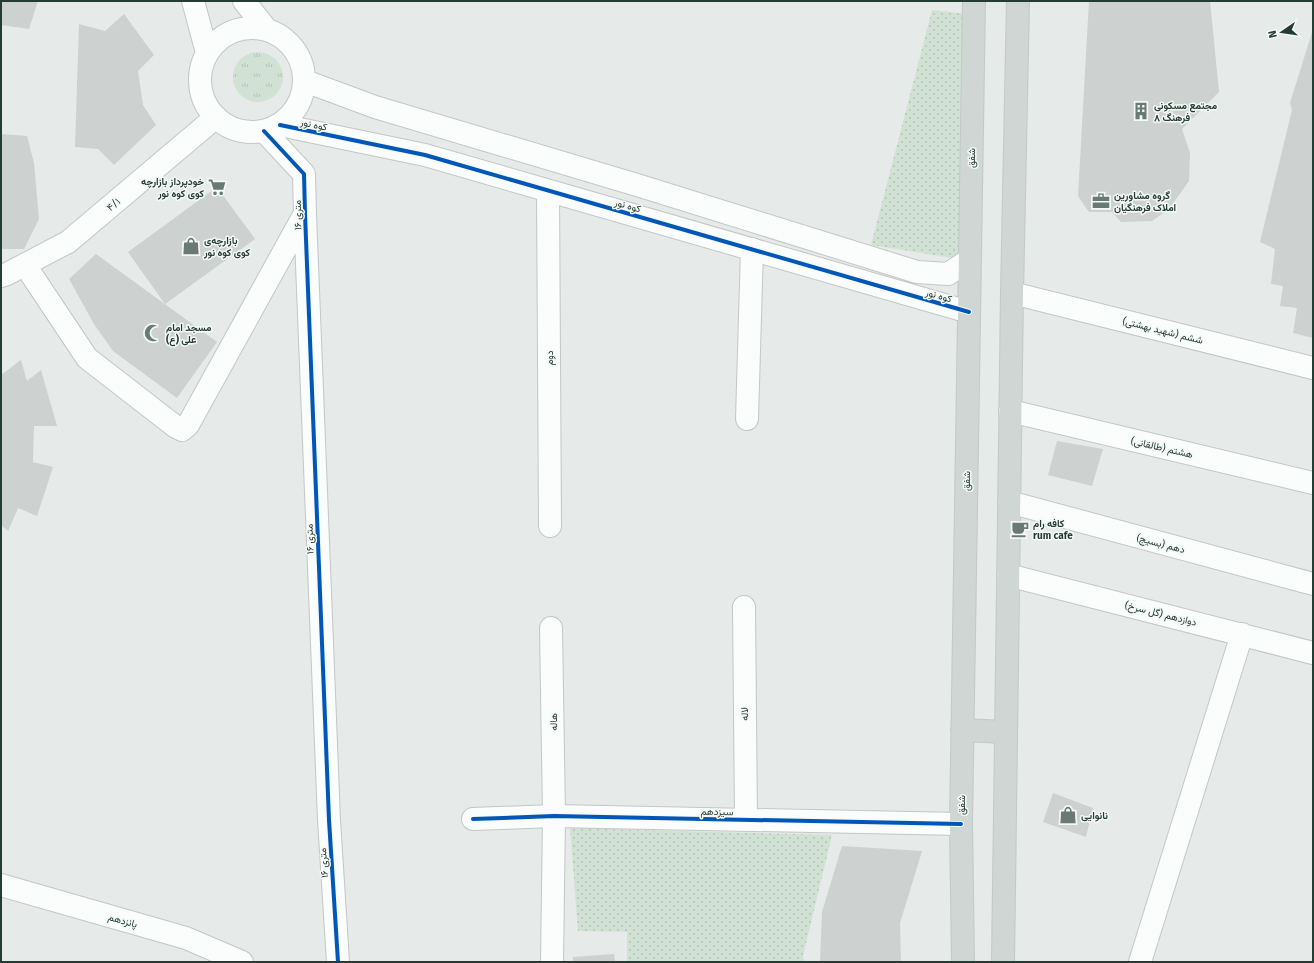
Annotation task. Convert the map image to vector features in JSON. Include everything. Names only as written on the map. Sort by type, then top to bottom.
[{"type":"main road","name":"شفق","points":[[962,962],[962,730],[974,1]]},
{"type":"main road","points":[[1003,962],[1010,411],[1018,1]]},
{"type":"main road","points":[[962,730],[1006,732]]},
{"type":"street","points":[[193,1],[207,53]]},
{"type":"street","points":[[244,1],[267,30]]},
{"type":"street","points":[[250,28],[267,30],[282,37],[294,49],[302,64],[304,81],[301,98],[293,113],[272,128],[247,132],[230,127],[216,117],[205,103],[200,86],[201,69],[207,53],[219,40],[233,31],[250,28]]},
{"type":"street","name":"کوه نور","points":[[304,81],[375,107],[917,272],[948,274],[969,260]]},
{"type":"street","name":"۴/۱","points":[[1,276],[68,242],[216,117]]},
{"type":"street","name":"کوه نور","points":[[272,128],[425,156],[968,312]]},
{"type":"street","name":"۱۶ متری","points":[[272,128],[304,174],[329,820],[338,962]]},
{"type":"street","name":"دوم","points":[[548,191],[550,526]]},
{"type":"street","points":[[25,265],[88,358],[176,427],[182,430],[188,425],[305,214]]},
{"type":"street","points":[[747,419],[752,249]]},
{"type":"street","points":[[938,273],[947,283],[947,295],[938,303]]},
{"type":"street","name":"ششم (شهید بهشتی)","points":[[1012,293],[1313,368]]},
{"type":"street","name":"هشتم (طالقانی)","points":[[1010,411],[1313,483]]},
{"type":"street","name":"دهم (بسیج)","points":[[1009,502],[1313,584]]},
{"type":"street","name":"دوازدهم (گل سرخ)","points":[[1008,575],[1313,653]]},
{"type":"street","name":"لاله","points":[[744,607],[746,820]]},
{"type":"street","name":"هاله","points":[[551,628],[554,816],[552,962]]},
{"type":"street","points":[[1140,962],[1242,634]]},
{"type":"street","name":"سیزدهم","points":[[473,819],[554,816],[961,824]]},
{"type":"street","name":"پانزدهم","points":[[1,885],[186,938],[242,962]]},
{"type":"green space","points":[[932,10],[967,14],[959,259],[871,245]]},
{"type":"green space","points":[[258,52],[267,54],[278,63],[283,77],[281,86],[272,97],[258,102],[249,100],[238,91],[233,77],[235,68],[244,57]]},
{"type":"green space","points":[[570,828],[832,835],[803,956],[804,962],[627,962],[627,932],[578,931]]},
{"type":"building","points":[[1,1],[38,1],[29,29],[1,25]]},
{"type":"building","name":"مجتمع مسکونی فرهنگ ۸","points":[[1089,1],[1210,1],[1219,92],[1182,129],[1190,153],[1189,181],[1169,209],[1152,221],[1121,222],[1112,212],[1089,212],[1078,196]]},
{"type":"building","points":[[124,14],[154,55],[138,71],[143,105],[156,125],[114,165],[98,149],[75,147],[79,24],[105,31]]},
{"type":"building","points":[[1313,29],[1313,338],[1293,333],[1297,308],[1280,306],[1283,286],[1271,284],[1275,249],[1260,242],[1292,110],[1290,103]]},
{"type":"building","points":[[1,134],[27,136],[34,163],[39,219],[24,249],[1,249]]},
{"type":"building","name":"بازارچه‌ی کوی کوه نور","points":[[217,187],[255,239],[165,304],[128,252]]},
{"type":"building","name":"مسجد امام علی (ع)","points":[[96,254],[217,342],[177,398],[113,351],[94,324],[69,279]]},
{"type":"building","points":[[21,360],[27,381],[41,370],[57,426],[34,426],[33,462],[53,467],[37,516],[18,508],[8,531],[1,525],[1,375]]},
{"type":"building","points":[[1057,441],[1103,449],[1092,486],[1048,475]]},
{"type":"building","name":"نانوایی","points":[[1053,793],[1093,808],[1086,837],[1043,822]]},
{"type":"building","points":[[842,846],[922,851],[900,923],[901,962],[820,962],[822,912]]},
{"type":"building","points":[[614,954],[615,962],[573,962],[573,957]]},
{"type":"cycle path","points":[[280,125],[425,155],[969,312]]},
{"type":"cycle path","points":[[264,131],[304,174],[329,820],[338,962]]},
{"type":"cycle path","points":[[473,819],[554,816],[961,824]]},
{"type":"place","name":"مجتمع مسکونی فرهنگ ۸","points":[[1141,111]]},
{"type":"place","name":"خودپرداز بازارچه کوی کوه نور","points":[[217,187]]},
{"type":"place","name":"گروه مشاورین املاک فرهنگیان","points":[[1101,201]]},
{"type":"place","name":"بازارچه‌ی کوی کوه نور","points":[[191,246]]},
{"type":"place","name":"مسجد امام علی (ع)","points":[[153,333]]},
{"type":"place","name":"کافه رام rum cafe","points":[[1020,529]]},
{"type":"place","name":"نانوایی","points":[[1068,815]]}]
